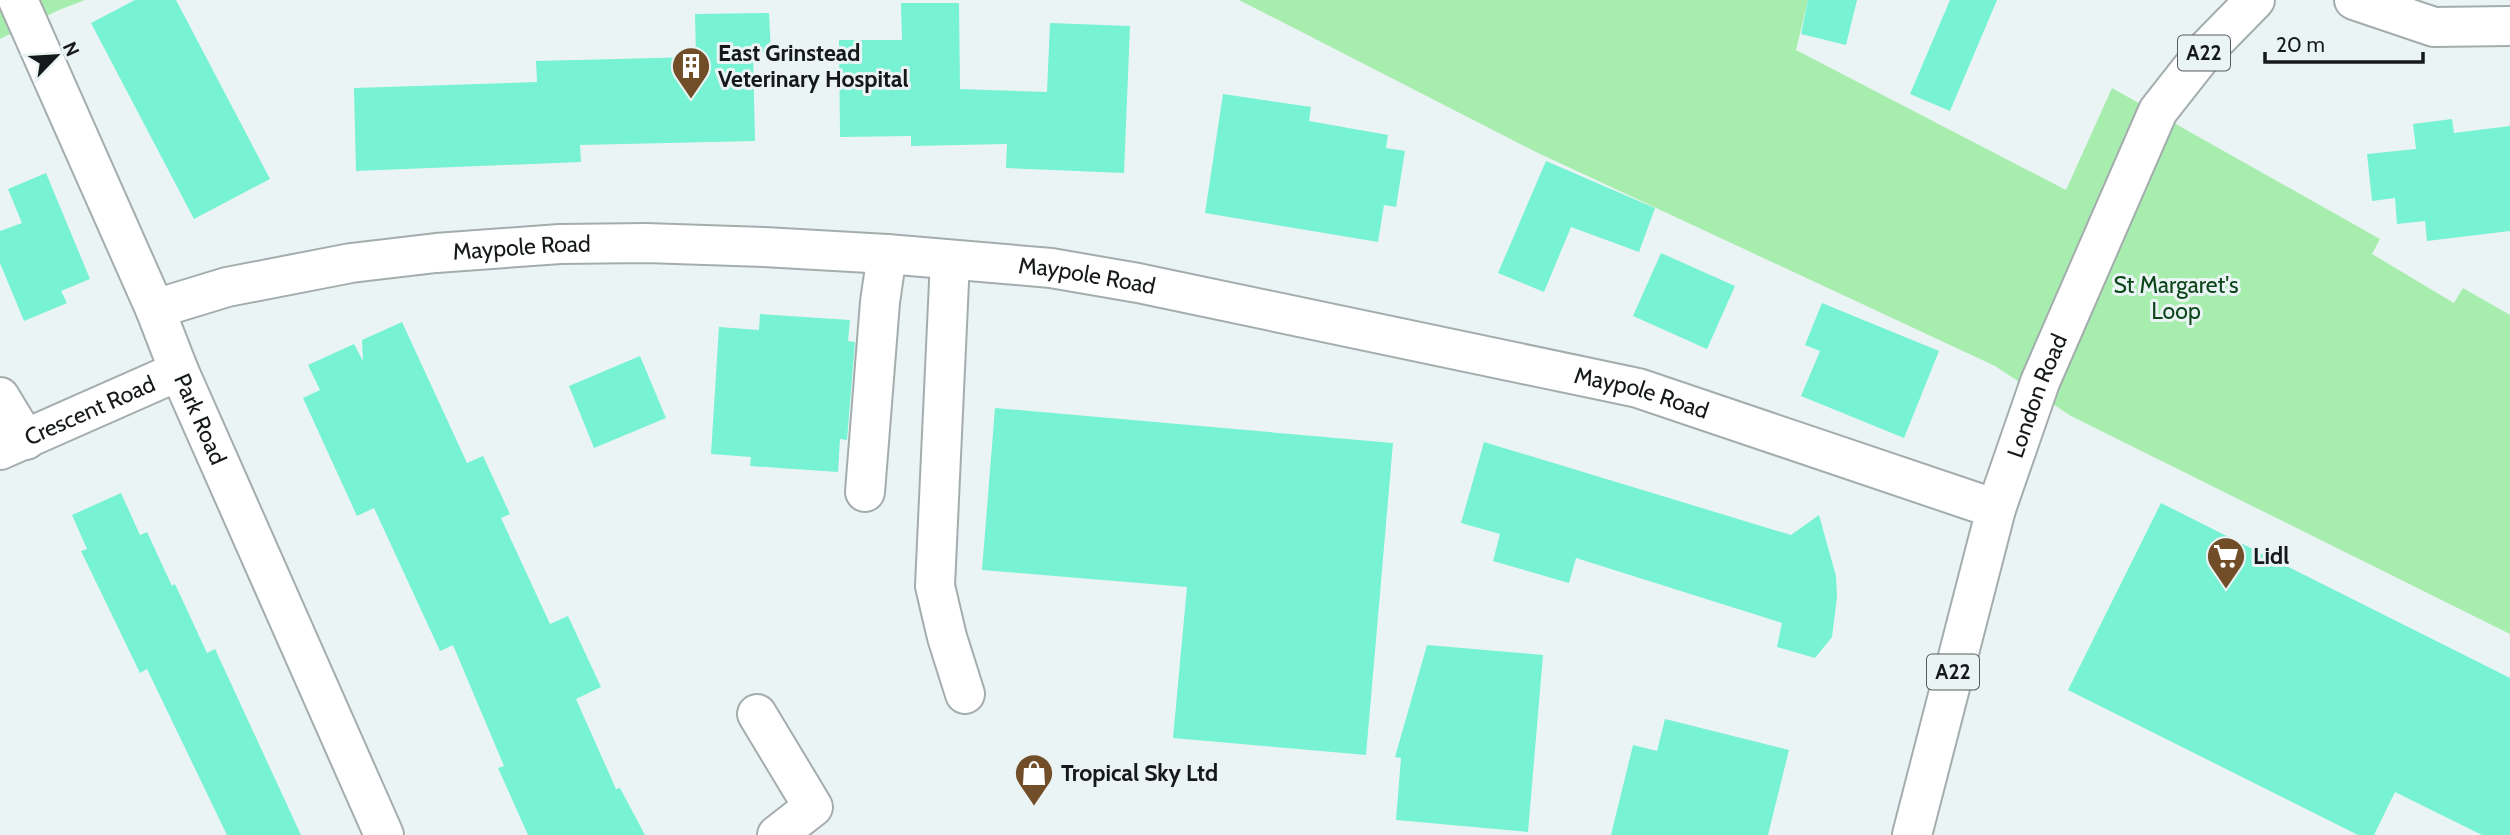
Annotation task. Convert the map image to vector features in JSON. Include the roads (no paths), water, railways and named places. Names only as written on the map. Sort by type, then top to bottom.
[{"type":"main road","name":"Park Road","points":[[18,0],[155,309],[178,371],[384,835]]},
{"type":"main road","name":"London Road","points":[[1913,835],[1996,509],[2040,382],[2158,111],[2206,50],[2255,0]]},
{"type":"main road","points":[[2354,0],[2434,27],[2510,26]]},
{"type":"main road","name":"Maypole Road","points":[[155,309],[227,287],[351,263],[436,253],[560,244],[646,243],[887,254],[1051,268],[1138,283],[1638,388],[1996,509]]},
{"type":"main road","points":[[865,492],[880,302],[887,254]]},
{"type":"main road","points":[[950,260],[935,586],[965,694]]},
{"type":"main road","name":"Crescent Road","points":[[13,445],[178,371]]},
{"type":"main road","points":[[0,397],[13,445]]},
{"type":"main road","points":[[757,714],[813,807],[776,835]]},
{"type":"place","name":"East Grinstead Veterinary Hospital","points":[[691,100]]},
{"type":"place","name":"Lidl","points":[[2226,590]]},
{"type":"place","name":"Tropical Sky Ltd","points":[[1034,807]]},
{"type":"park label","name":"St Margaret's Loop","points":[[2176,298]]}]
